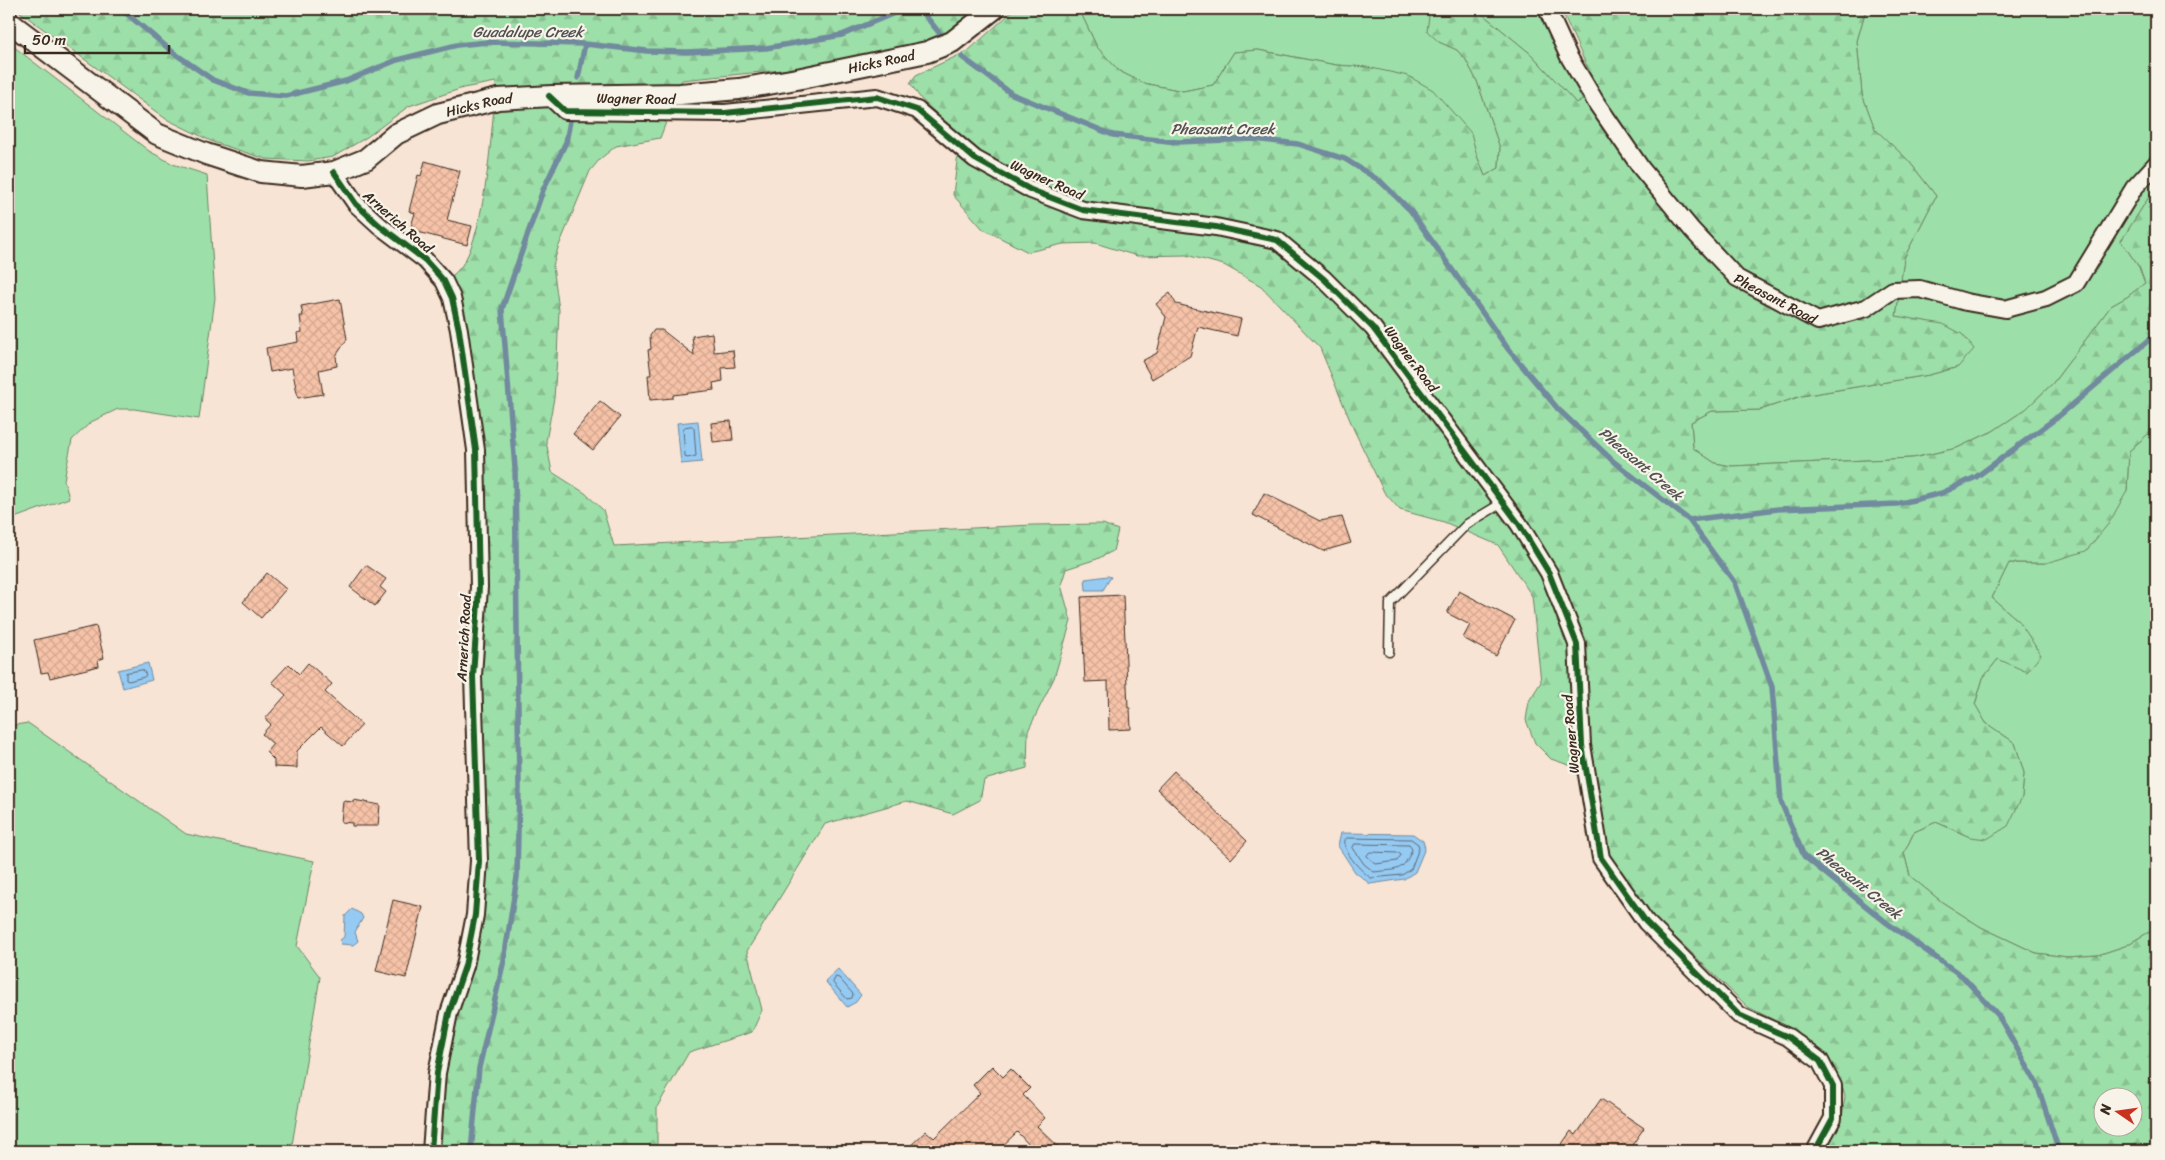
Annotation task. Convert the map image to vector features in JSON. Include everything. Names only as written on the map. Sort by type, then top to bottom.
[{"type":"street","name":"Hicks Road","points":[[9,22],[158,134],[206,154],[261,172],[302,176],[334,172],[366,159],[396,134],[438,114],[498,99],[549,96],[680,94],[739,89],[927,52],[952,42],[994,9]]},
{"type":"street","name":"Pheasant Road","points":[[1547,9],[1569,57],[1598,104],[1641,168],[1692,230],[1737,278],[1818,321],[1866,308],[1893,290],[1920,289],[1966,302],[2005,309],[2046,298],[2076,282],[2134,188],[2156,164]]},
{"type":"street","name":"Wagner Road","points":[[549,96],[565,111],[725,113],[877,97],[917,110],[975,159],[1031,190],[1083,210],[1216,227],[1277,240],[1324,280],[1373,328],[1519,524],[1549,573],[1577,644],[1582,744],[1601,858],[1646,922],[1739,1015],[1788,1038],[1820,1061],[1833,1086],[1833,1118],[1815,1151]]},
{"type":"street","name":"Arnerich Road","points":[[334,172],[356,204],[380,226],[424,260],[444,281],[452,298],[459,330],[476,450],[479,587],[474,676],[479,861],[475,914],[465,966],[449,1013],[436,1073],[431,1151]]},
{"type":"lane","points":[[1389,652],[1390,603],[1467,524],[1502,503]]},
{"type":"green space","points":[[16,9],[976,9],[947,34],[910,48],[801,68],[682,80],[660,138],[616,146],[600,159],[590,171],[558,248],[553,266],[559,310],[557,358],[554,398],[546,441],[552,472],[585,493],[603,510],[614,546],[1033,525],[1103,524],[1118,530],[1113,551],[1097,559],[1066,569],[1061,585],[1071,621],[1054,678],[1028,731],[1027,768],[984,780],[980,800],[953,814],[907,801],[825,824],[747,951],[762,1010],[752,1032],[689,1052],[657,1107],[657,1151],[431,1151],[437,1073],[475,915],[476,450],[444,281],[459,269],[468,254],[476,233],[482,208],[490,152],[496,82],[463,88],[409,106],[367,137],[333,157],[308,161],[266,159],[213,142],[166,119]]},
{"type":"green space","points":[[1015,9],[1079,9],[1097,47],[1119,71],[1143,83],[1183,91],[1213,85],[1234,52],[1258,50],[1336,65],[1367,67],[1408,76],[1433,90],[1471,133],[1485,176],[1499,168],[1500,148],[1477,81],[1466,60],[1457,50],[1439,42],[1427,31],[1430,9],[1471,9],[1481,13],[1531,54],[1576,103],[1599,93],[1561,9],[1866,9],[1857,41],[1862,94],[1875,129],[1908,160],[1936,196],[1904,258],[1896,316],[1943,324],[1962,334],[1974,349],[1958,367],[1929,375],[1801,396],[1760,410],[1712,411],[1691,422],[1693,448],[1715,463],[1731,466],[1913,458],[1957,448],[1993,431],[2026,409],[2053,383],[2111,306],[2127,297],[2145,283],[2139,267],[2121,241],[2156,186],[2156,427],[2129,451],[2127,491],[2109,523],[2086,551],[2046,563],[2009,563],[1992,598],[2019,621],[2041,655],[2027,672],[1998,659],[1983,678],[1975,704],[1986,723],[2015,743],[2024,773],[2022,797],[2008,826],[1987,839],[1970,837],[1936,822],[1914,832],[1904,853],[1910,876],[1942,902],[1981,927],[2036,953],[2067,957],[2098,955],[2125,946],[2156,928],[2156,1151],[1824,1151],[1842,1118],[1845,1097],[1841,1082],[1827,1057],[1792,1029],[1748,1007],[1652,915],[1608,856],[1596,774],[1551,759],[1535,743],[1526,720],[1529,701],[1541,682],[1532,596],[1498,545],[1444,522],[1400,510],[1384,492],[1354,430],[1320,348],[1261,286],[1224,265],[1186,255],[1137,256],[1095,243],[1063,244],[1028,252],[983,229],[953,195],[960,136],[921,99],[910,83],[916,75],[968,51]]},
{"type":"green space","points":[[1079,9],[1430,9],[1439,42],[1457,50],[1466,60],[1477,81],[1500,148],[1499,168],[1485,176],[1477,156],[1367,67],[1336,65],[1258,50],[1234,52],[1213,85],[1183,91],[1143,83],[1119,71],[1097,47]]},
{"type":"green space","points":[[1471,9],[1537,9],[1583,101],[1576,103],[1531,54],[1481,13]]},
{"type":"green space","points":[[1866,9],[2156,9],[2156,186],[2121,241],[2139,267],[2145,283],[2127,297],[2111,306],[2053,383],[2026,409],[1993,431],[1957,448],[1913,458],[1731,466],[1715,463],[1693,448],[1691,422],[1712,411],[1760,410],[1801,396],[1929,375],[1958,367],[1919,321],[1896,316],[1904,258],[1936,196],[1908,160],[1875,130],[1862,94],[1857,41]]},
{"type":"green space","points":[[9,43],[149,151],[173,164],[207,175],[215,298],[199,419],[134,409],[118,409],[91,422],[72,440],[64,480],[69,498],[9,520]]},
{"type":"green space","points":[[2156,427],[2156,928],[2125,946],[2098,955],[2067,957],[2036,953],[1981,927],[1942,902],[1910,876],[1904,853],[1914,832],[1936,822],[1970,837],[2022,797],[2024,773],[2015,743],[1986,723],[1975,705],[1983,678],[1998,659],[2019,621],[1992,598],[2009,563],[2046,563],[2127,491],[2129,451]]},
{"type":"green space","points":[[28,723],[186,834],[314,861],[297,946],[320,977],[291,1151],[9,1151],[9,726]]},
{"type":"water","points":[[698,421],[702,462],[681,464],[677,423]]},
{"type":"water","points":[[1111,577],[1103,590],[1086,590],[1085,579]]},
{"type":"water","points":[[148,663],[152,680],[123,688],[118,670]]},
{"type":"water","points":[[1341,833],[1413,834],[1423,841],[1425,848],[1415,872],[1404,879],[1370,884],[1355,872],[1338,846]]},
{"type":"water","points":[[352,909],[361,914],[363,918],[355,932],[358,941],[353,945],[341,944],[340,940],[344,937],[345,916]]},
{"type":"water","points":[[838,969],[861,995],[856,1002],[847,1007],[825,981]]},
{"type":"building","points":[[425,161],[460,171],[447,220],[472,226],[467,245],[410,230],[415,213],[409,211],[418,175],[421,176]]},
{"type":"building","points":[[1170,293],[1176,304],[1241,319],[1237,336],[1198,327],[1190,356],[1152,379],[1142,361],[1157,353],[1166,317],[1156,304]]},
{"type":"building","points":[[340,299],[347,339],[336,356],[337,366],[319,370],[323,394],[298,398],[292,368],[270,372],[266,348],[298,342],[297,333],[302,332],[300,316],[303,316],[301,306]]},
{"type":"building","points":[[654,330],[662,330],[694,355],[692,336],[712,333],[714,352],[733,350],[735,367],[722,368],[723,381],[713,383],[714,390],[673,395],[673,398],[650,400],[648,375],[651,375],[648,350],[651,349],[650,336]]},
{"type":"building","points":[[600,401],[620,417],[593,450],[573,434]]},
{"type":"building","points":[[731,421],[733,440],[713,442],[711,423]]},
{"type":"building","points":[[1264,493],[1320,521],[1342,517],[1351,543],[1323,551],[1253,515]]},
{"type":"building","points":[[366,565],[386,579],[380,587],[386,592],[375,606],[350,587]]},
{"type":"building","points":[[267,573],[286,589],[261,618],[243,602]]},
{"type":"building","points":[[1459,591],[1515,620],[1496,656],[1463,638],[1470,625],[1447,613]]},
{"type":"building","points":[[1123,595],[1128,708],[1130,708],[1131,729],[1109,730],[1108,681],[1085,682],[1081,597]]},
{"type":"building","points":[[96,626],[104,658],[98,660],[99,666],[50,678],[48,672],[41,673],[34,640]]},
{"type":"building","points":[[308,663],[332,684],[325,692],[362,725],[343,746],[321,727],[297,751],[297,768],[274,767],[274,760],[266,752],[273,744],[262,734],[271,724],[265,719],[286,695],[272,682],[289,664],[299,674]]},
{"type":"building","points":[[1174,771],[1247,841],[1231,859],[1157,789]]},
{"type":"building","points":[[354,800],[380,805],[378,826],[352,826],[352,823],[341,822],[343,801],[354,802]]},
{"type":"building","points":[[393,900],[423,907],[406,978],[376,971]]},
{"type":"building","points":[[992,1066],[1003,1077],[1011,1069],[1030,1088],[1023,1095],[1045,1118],[1037,1126],[1063,1151],[1035,1151],[1017,1132],[997,1151],[905,1151],[926,1131],[934,1138],[980,1093],[973,1085]]},
{"type":"building","points":[[1601,1099],[1644,1128],[1628,1151],[1557,1151],[1571,1131],[1576,1135]]},
{"type":"waterway","name":"Guadalupe Creek","points":[[121,9],[174,53],[213,80],[248,93],[286,96],[346,81],[397,60],[457,45],[488,42],[585,44],[647,51],[687,52],[766,48],[842,35],[904,9]]},
{"type":"waterway","name":"Pheasant Creek","points":[[920,9],[941,35]]},
{"type":"waterway","points":[[578,78],[585,44]]},
{"type":"waterway","name":"Pheasant Creek","points":[[962,57],[1012,94],[1113,135],[1177,142],[1253,139],[1298,144],[1345,159],[1380,181],[1410,210],[1508,349],[1558,409],[1614,462],[1689,520],[1735,583],[1772,687],[1781,802],[1804,856],[1887,923],[1962,976],[1998,1015],[2037,1084],[2059,1151]]},
{"type":"waterway","points":[[471,1151],[479,1068],[504,960],[517,877],[519,788],[515,468],[502,309],[543,190],[566,142],[571,116]]},
{"type":"waterway","points":[[1689,520],[1778,509],[1897,504],[1942,493],[1976,477],[2059,416],[2156,334]]},
{"type":"cycle path","points":[[549,96],[565,111],[725,113],[877,97],[917,110],[975,159],[1031,190],[1083,210],[1216,227],[1277,240],[1324,279],[1373,328],[1519,524],[1549,573],[1577,644],[1582,745],[1601,858],[1646,922],[1739,1015],[1788,1037],[1820,1061],[1833,1086],[1833,1118],[1815,1151]]},
{"type":"cycle path","points":[[334,172],[356,204],[380,226],[425,260],[444,281],[452,298],[459,330],[476,450],[479,587],[473,676],[479,861],[475,915],[465,966],[449,1013],[437,1073],[431,1151]]}]
